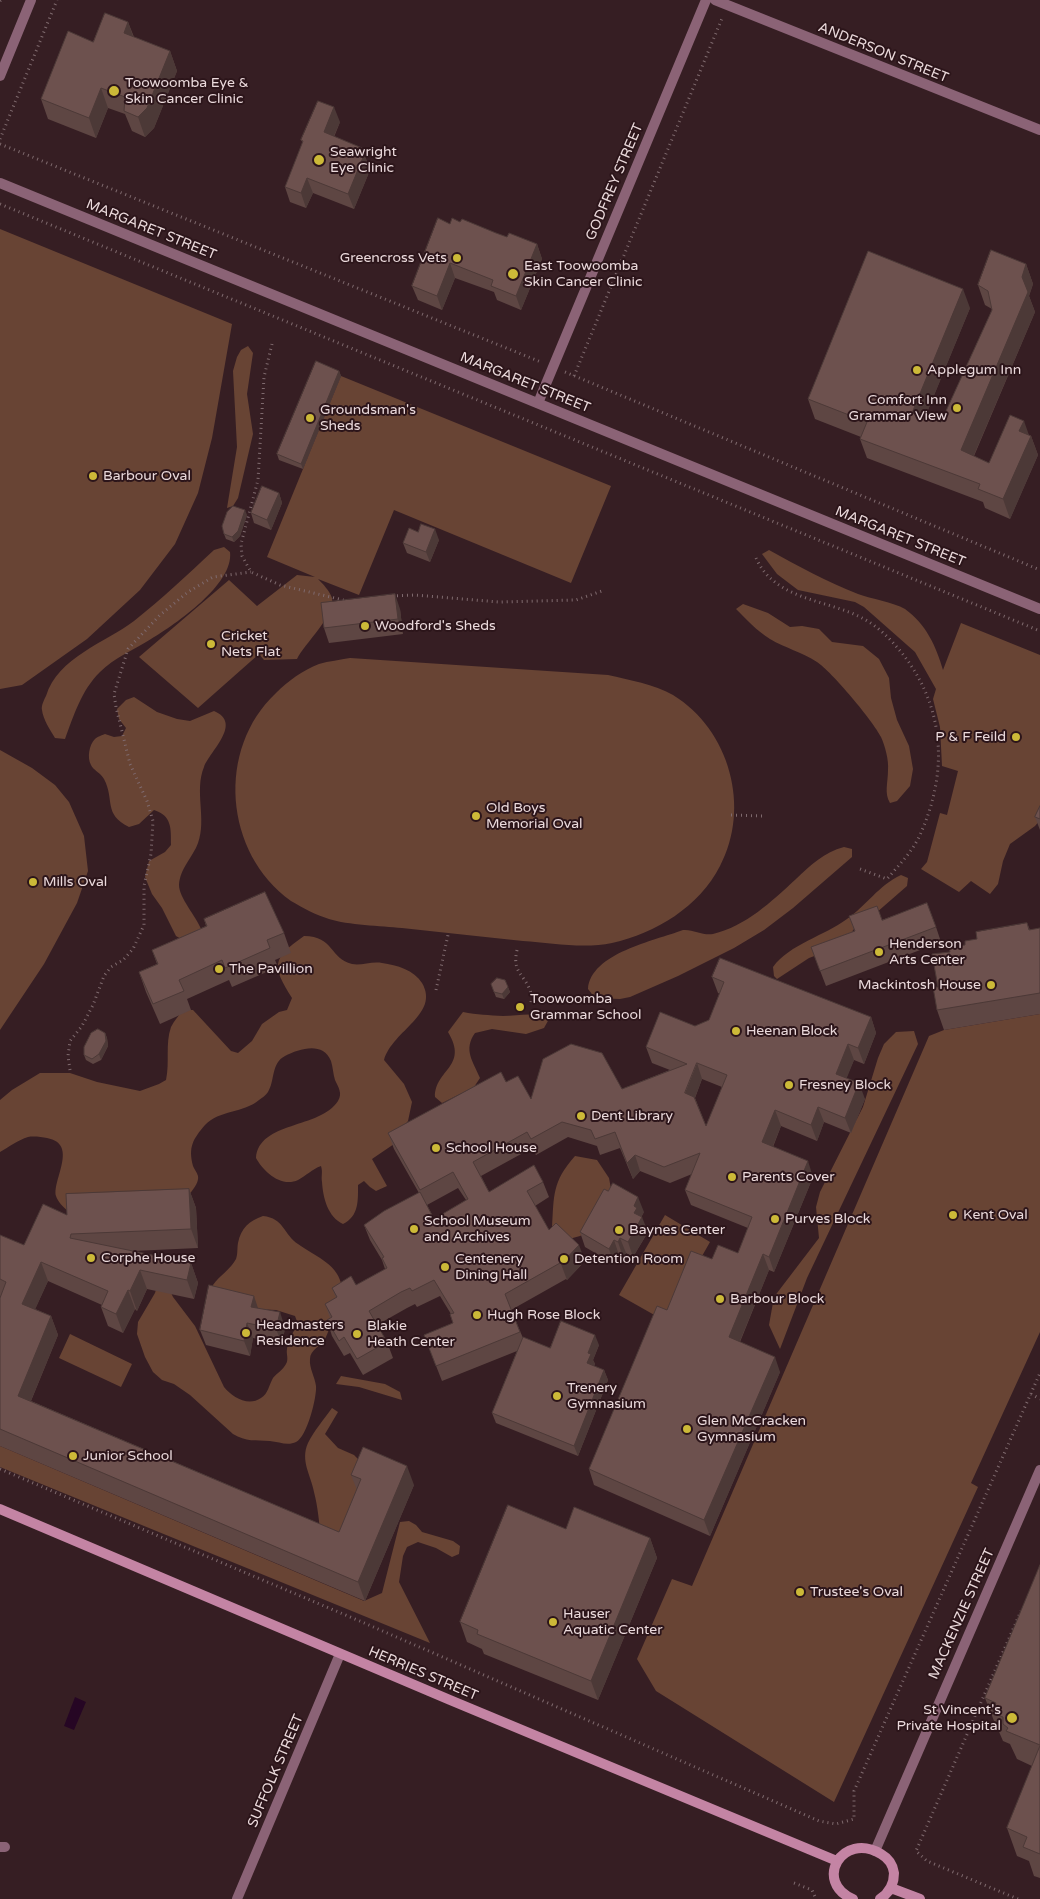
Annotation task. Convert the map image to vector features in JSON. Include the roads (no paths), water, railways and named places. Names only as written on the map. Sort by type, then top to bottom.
[{"type":"main road","name":"HERRIES STREET","points":[[0,1510],[837,1861]]},
{"type":"main road","points":[[853,1899],[845,1896],[838,1887],[834,1879],[834,1870],[837,1861],[845,1852],[851,1849],[864,1848],[884,1856],[893,1867],[892,1888],[880,1899]]},
{"type":"main road","points":[[892,1888],[920,1899]]},
{"type":"street","points":[[0,76],[31,0]]},
{"type":"street","name":"GODFREY STREET","points":[[538,403],[706,0]]},
{"type":"street","name":"ANDERSON STREET","points":[[715,0],[1040,130]]},
{"type":"street","name":"MARGARET STREET","points":[[0,183],[1040,609]]},
{"type":"street","name":"MACKENZIE STREET","points":[[875,1851],[1040,1470]]},
{"type":"street","name":"SUFFOLK STREET","points":[[237,1899],[340,1654]]},
{"type":"place","name":"Toowoomba Eye & Skin Cancer Clinic","points":[[114,91]]},
{"type":"place","name":"Seawright Eye Clinic","points":[[319,160]]},
{"type":"place","name":"Greencross Vets","points":[[457,258]]},
{"type":"place","name":"East Toowoomba Skin Cancer Clinic","points":[[513,274]]},
{"type":"place","name":"Applegum Inn","points":[[917,370]]},
{"type":"place","name":"Comfort Inn Grammar View","points":[[957,408]]},
{"type":"place","name":"Groundsman's Sheds","points":[[310,418]]},
{"type":"place","name":"Barbour Oval","points":[[93,476]]},
{"type":"place","name":"Woodford's Sheds","points":[[365,626]]},
{"type":"place","name":"Cricket Nets Flat","points":[[211,644]]},
{"type":"place","name":"P & F Feild","points":[[1016,737]]},
{"type":"place","name":"Old Boys Memorial Oval","points":[[476,816]]},
{"type":"place","name":"Mills Oval","points":[[33,882]]},
{"type":"place","name":"Henderson Arts Center","points":[[879,952]]},
{"type":"place","name":"The Pavillion","points":[[219,969]]},
{"type":"place","name":"Mackintosh House","points":[[991,985]]},
{"type":"place","name":"Toowoomba Grammar School","points":[[520,1007]]},
{"type":"place","name":"Heenan Block","points":[[736,1031]]},
{"type":"place","name":"Fresney Block","points":[[789,1085]]},
{"type":"place","name":"Dent Library","points":[[581,1116]]},
{"type":"place","name":"School House","points":[[436,1148]]},
{"type":"place","name":"Parents Cover","points":[[732,1177]]},
{"type":"place","name":"Kent Oval","points":[[953,1215]]},
{"type":"place","name":"Purves Block","points":[[775,1219]]},
{"type":"place","name":"School Museum and Archives","points":[[414,1229]]},
{"type":"place","name":"Baynes Center","points":[[619,1230]]},
{"type":"place","name":"Corphe House","points":[[91,1258]]},
{"type":"place","name":"Detention Room","points":[[564,1259]]},
{"type":"place","name":"Centenery Dining Hall","points":[[445,1267]]},
{"type":"place","name":"Barbour Block","points":[[720,1299]]},
{"type":"place","name":"Hugh Rose Block","points":[[477,1315]]},
{"type":"place","name":"Headmasters Residence","points":[[246,1333]]},
{"type":"place","name":"Blakie Heath Center","points":[[357,1334]]},
{"type":"place","name":"Trenery Gymnasium","points":[[557,1396]]},
{"type":"place","name":"Glen McCracken Gymnasium","points":[[687,1429]]},
{"type":"place","name":"Junior School","points":[[73,1456]]},
{"type":"place","name":"Trustee's Oval","points":[[800,1592]]},
{"type":"place","name":"Hauser Aquatic Center","points":[[553,1622]]},
{"type":"place","name":"St Vincent's Private Hospital","points":[[1012,1718]]}]
